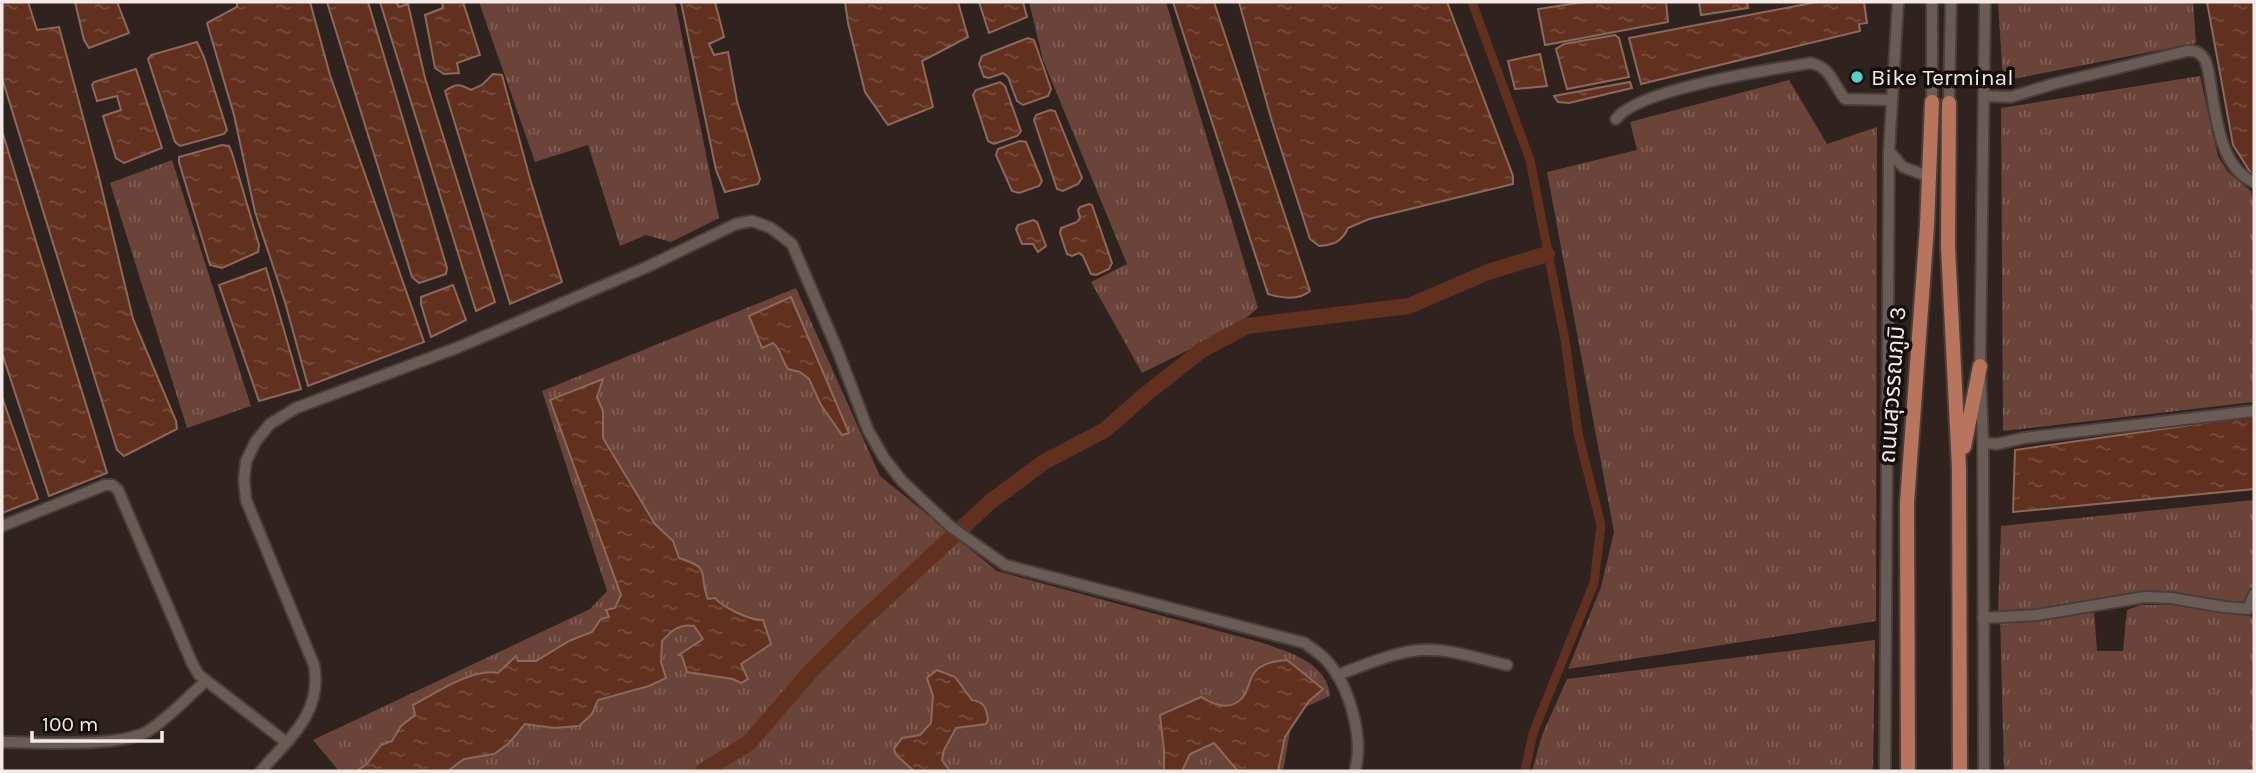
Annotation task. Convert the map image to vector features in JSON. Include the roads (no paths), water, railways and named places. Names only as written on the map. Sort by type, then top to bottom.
[{"type":"main road","name":"ถนนสุวรรณภูมิ 3","points":[[1908,771],[1908,492],[1930,177],[1932,102]]},
{"type":"main road","points":[[1950,103],[1948,247],[1959,468],[1961,769]]},
{"type":"main road","points":[[1959,468],[1980,366]]},
{"type":"street","points":[[1885,771],[1889,151],[1898,2]]},
{"type":"street","name":"ถนนสุวรรณภูมิ 3","points":[[1932,102],[1933,2]]},
{"type":"street","points":[[1950,103],[1951,2]]},
{"type":"street","points":[[1983,771],[1983,443],[1980,366],[1985,2]]},
{"type":"street","points":[[1984,96],[2011,97],[2191,50],[2202,56],[2206,62],[2216,118],[2232,163],[2247,179],[2254,182]]},
{"type":"street","points":[[1616,119],[1621,112],[1633,105],[1665,92],[1811,63],[1822,65],[1829,72],[1845,99],[1892,100]]},
{"type":"street","points":[[1889,151],[1903,167],[1930,177]]},
{"type":"street","points":[[261,771],[301,726],[310,711],[316,690],[314,665],[246,500],[246,461],[256,441],[270,424],[296,408],[459,347],[647,267],[736,224],[752,221],[771,228],[792,244],[868,430],[884,458],[902,481],[948,524],[1005,565],[1306,643],[1326,660],[1337,675],[1357,727],[1358,760],[1355,771]]},
{"type":"street","points":[[1983,443],[1997,444],[2024,438],[2254,411]]},
{"type":"street","points":[[2,526],[105,485],[112,485],[118,490],[191,663],[206,681],[286,742]]},
{"type":"street","points":[[1983,618],[2037,615],[2145,597],[2248,609],[2254,594]]},
{"type":"street","points":[[1337,675],[1423,650],[1458,654],[1507,665]]},
{"type":"street","points":[[2,742],[94,741],[137,736],[156,725],[206,681]]},
{"type":"water","points":[[2,2],[28,2],[37,30],[59,27],[133,319],[176,421],[177,429],[124,456],[117,450],[2,78]]},
{"type":"water","points":[[75,2],[117,2],[129,33],[89,48],[84,40]]},
{"type":"water","points":[[237,2],[310,2],[330,75],[424,342],[308,386],[285,302],[255,212],[234,115],[207,23],[237,7]]},
{"type":"water","points":[[327,2],[368,2],[447,268],[446,274],[419,283],[412,277]]},
{"type":"water","points":[[380,2],[396,2],[399,7],[408,4],[425,78],[495,302],[476,311]]},
{"type":"water","points":[[442,2],[463,2],[480,55],[457,63],[459,73],[444,74],[435,68],[425,15],[443,8]]},
{"type":"water","points":[[681,2],[715,2],[724,37],[709,44],[714,55],[728,52],[737,101],[760,179],[758,184],[725,192],[716,170]]},
{"type":"water","points":[[845,2],[958,2],[968,37],[922,61],[933,107],[888,125],[865,92]]},
{"type":"water","points":[[979,2],[1023,2],[1027,17],[989,33]]},
{"type":"water","points":[[1173,2],[1214,2],[1310,291],[1305,294],[1290,298],[1268,294]]},
{"type":"water","points":[[1239,2],[1447,2],[1513,176],[1513,184],[1369,219],[1348,228],[1336,242],[1319,246],[1310,239],[1271,118]]},
{"type":"water","points":[[1584,2],[1666,2],[1668,22],[1545,45],[1538,9]]},
{"type":"water","points":[[1699,2],[1747,2],[1748,8],[1701,15]]},
{"type":"water","points":[[1817,2],[1864,2],[1867,23],[1859,24],[1860,31],[1641,84],[1629,38]]},
{"type":"water","points":[[2207,2],[2254,2],[2254,178],[2233,145]]},
{"type":"water","points":[[1615,35],[1619,38],[1629,77],[1567,89],[1556,49],[1564,44]]},
{"type":"water","points":[[1028,38],[1034,40],[1051,89],[1048,96],[1023,105],[1017,101],[1008,77],[1003,73],[984,77],[979,64],[982,56]]},
{"type":"water","points":[[197,42],[227,130],[224,134],[180,146],[175,142],[148,59],[151,55]]},
{"type":"water","points":[[1540,54],[1547,86],[1515,89],[1508,61]]},
{"type":"water","points":[[136,69],[162,148],[124,163],[116,158],[103,116],[121,110],[117,96],[97,101],[92,85],[94,82]]},
{"type":"water","points":[[493,74],[502,75],[562,282],[510,304],[445,91],[458,85],[471,90],[482,85]]},
{"type":"water","points":[[1000,82],[1005,86],[1021,131],[1017,136],[994,144],[988,141],[973,95],[976,90]]},
{"type":"water","points":[[1630,82],[1632,88],[1569,103],[1558,102],[1554,96]]},
{"type":"water","points":[[1055,111],[1082,178],[1078,184],[1063,191],[1057,189],[1034,120],[1036,115]]},
{"type":"water","points":[[2,131],[107,473],[49,496],[2,353]]},
{"type":"water","points":[[1020,141],[1026,142],[1042,181],[1039,186],[1019,193],[1012,191],[996,155],[998,149]]},
{"type":"water","points":[[222,145],[229,146],[232,153],[259,245],[258,252],[222,268],[210,265],[179,157]]},
{"type":"water","points":[[1092,205],[1112,263],[1109,269],[1096,275],[1091,274],[1079,253],[1072,256],[1067,254],[1060,233],[1061,228],[1077,222],[1080,218],[1080,207]]},
{"type":"water","points":[[1033,220],[1037,222],[1046,246],[1038,252],[1033,244],[1022,244],[1016,229],[1018,225]]},
{"type":"water","points":[[266,268],[301,389],[259,401],[219,285]]},
{"type":"water","points":[[453,285],[466,320],[431,337],[421,297]]},
{"type":"water","points":[[791,297],[849,433],[842,435],[821,405],[809,379],[800,372],[788,369],[773,343],[762,348],[749,316]]},
{"type":"water","points":[[603,379],[597,397],[603,411],[603,438],[655,524],[673,541],[679,558],[701,569],[708,599],[715,598],[737,613],[763,620],[771,644],[741,664],[748,679],[741,683],[733,679],[687,672],[682,656],[679,655],[703,639],[694,626],[680,627],[662,641],[661,662],[666,678],[649,686],[598,700],[592,714],[579,726],[554,728],[525,724],[509,743],[494,754],[464,759],[448,771],[356,771],[367,764],[381,745],[392,741],[401,726],[415,715],[413,705],[466,678],[488,672],[498,673],[516,656],[518,661],[536,661],[569,641],[592,632],[601,619],[609,617],[606,610],[615,608],[621,595],[550,400]]},
{"type":"water","points":[[2,397],[38,499],[2,513]]},
{"type":"water","points":[[2254,416],[2254,489],[2013,512],[2015,450]]},
{"type":"water","points":[[1287,660],[1323,689],[1309,701],[1285,737],[1278,771],[1238,771],[1214,743],[1190,754],[1182,771],[1164,771],[1160,715],[1201,697],[1222,706],[1238,702],[1259,668]]},
{"type":"water","points":[[937,670],[955,677],[972,700],[984,706],[988,720],[986,724],[956,728],[944,750],[942,760],[950,771],[914,771],[896,755],[894,749],[902,738],[920,735],[931,723],[933,696],[927,678]]},
{"type":"waterway","points":[[1472,2],[1530,160],[1565,340],[1578,433],[1601,525],[1594,583],[1533,733],[1525,771]]},
{"type":"waterway","points":[[703,771],[749,743],[810,672],[990,502],[1044,462],[1105,430],[1202,350],[1247,326],[1409,306],[1488,272],[1547,254]]},
{"type":"place","name":"Bike Terminal","points":[[1857,77]]}]
